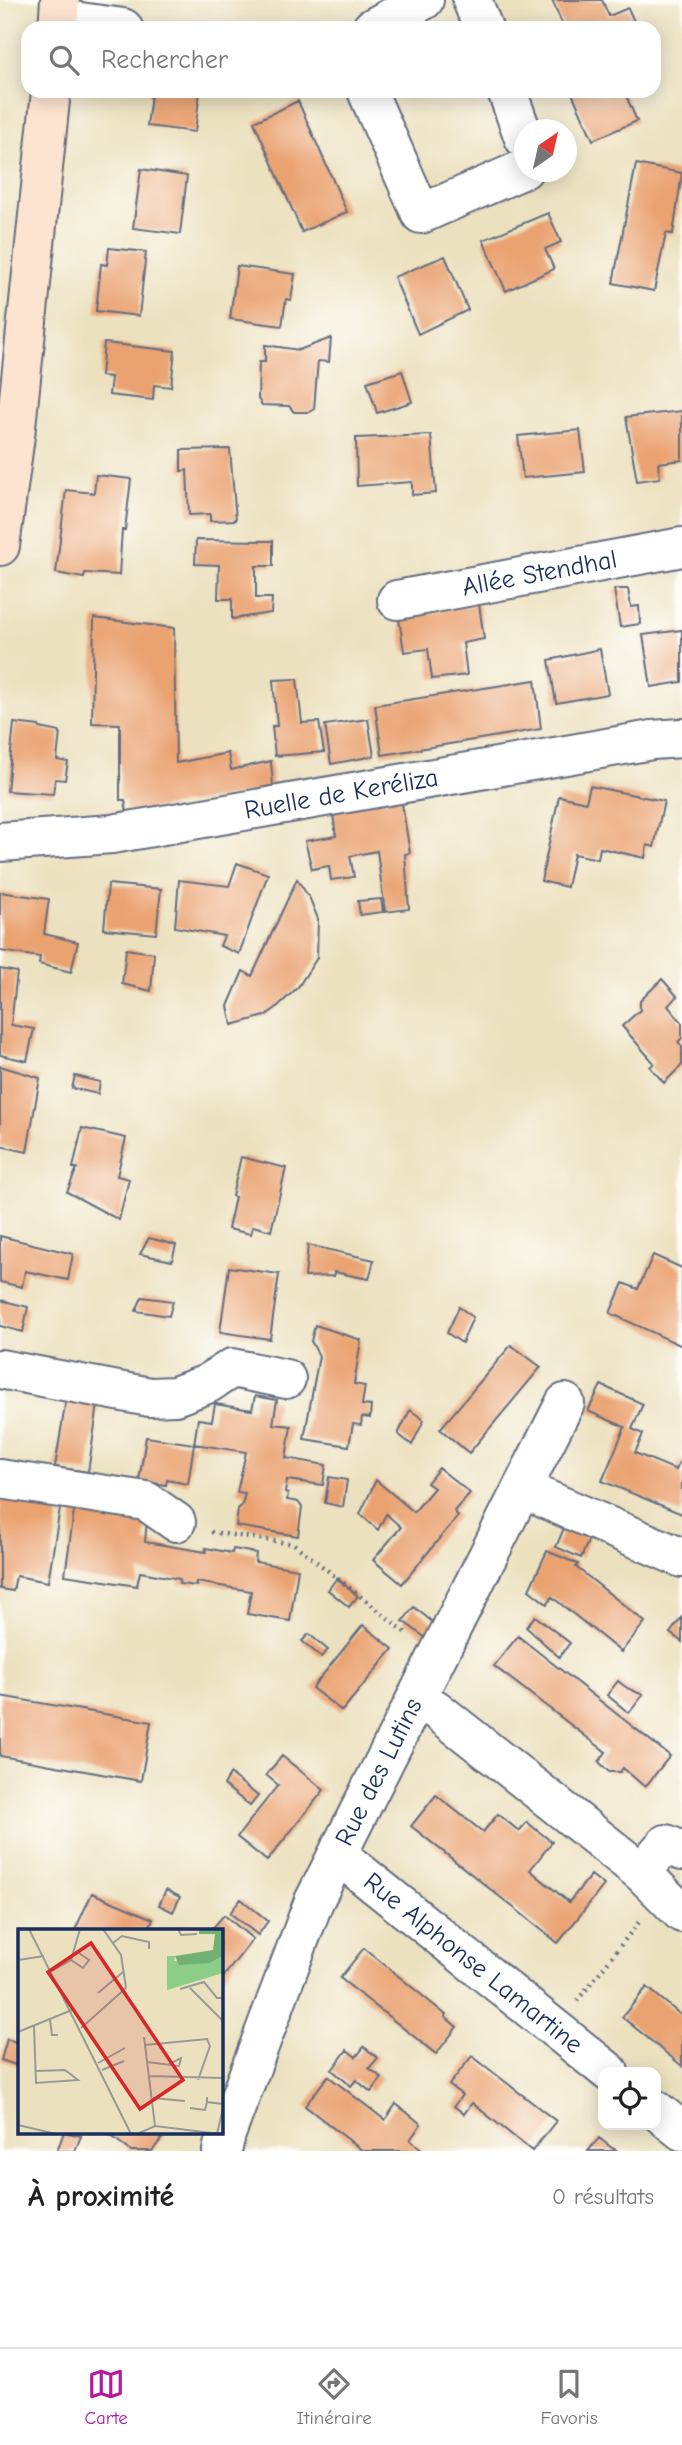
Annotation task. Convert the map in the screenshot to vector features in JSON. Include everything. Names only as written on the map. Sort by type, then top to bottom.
[{"type":"street","points":[[385,21],[424,0]]},
{"type":"street","points":[[472,0],[480,21]]},
{"type":"street","points":[[59,16],[86,21]]},
{"type":"street","points":[[0,546],[15,436],[50,98]]},
{"type":"street","points":[[370,98],[421,214],[514,173]]},
{"type":"street","points":[[510,98],[517,119]]},
{"type":"street","name":"Allée Stendhal","points":[[397,600],[682,547]]},
{"type":"street","name":"Ruelle de Keréliza","points":[[0,842],[112,834],[652,740],[682,738]]},
{"type":"street","points":[[0,1369],[150,1397],[175,1396],[207,1384],[232,1368],[286,1379]]},
{"type":"street","name":"Rue des Lutins","points":[[234,2145],[314,1901],[565,1403]]},
{"type":"street","points":[[0,1479],[146,1501],[176,1522]]},
{"type":"street","points":[[522,1489],[682,1558]]},
{"type":"street","points":[[415,1701],[435,1709],[662,1893]]},
{"type":"street","points":[[662,1893],[666,1844],[682,1851]]},
{"type":"street","name":"Rue Alphonse Lamartine","points":[[338,1854],[603,2067]]},
{"type":"street","points":[[661,2114],[682,2131]]},
{"type":"path","points":[[176,1522],[195,1529],[294,1544],[437,1657]]},
{"type":"path","points":[[556,2030],[662,1893]]},
{"type":"building","points":[[552,0],[602,0],[609,16],[628,8],[634,21],[561,21]]},
{"type":"building","points":[[151,98],[199,98],[195,132],[147,126]]},
{"type":"building","points":[[574,98],[627,98],[637,121],[593,140]]},
{"type":"building","points":[[298,101],[347,212],[302,232],[254,122]]},
{"type":"building","points":[[636,164],[682,173],[673,234],[666,233],[654,291],[613,283]]},
{"type":"building","points":[[141,169],[187,176],[180,234],[133,228]]},
{"type":"building","points":[[548,213],[561,242],[545,249],[554,269],[506,291],[483,240]]},
{"type":"building","points":[[109,248],[146,252],[139,316],[96,311],[101,264],[107,265]]},
{"type":"building","points":[[445,256],[468,310],[418,334],[394,277]]},
{"type":"building","points":[[237,266],[295,274],[291,300],[286,299],[282,326],[230,319]]},
{"type":"building","points":[[331,338],[329,362],[318,361],[314,409],[309,412],[294,412],[289,406],[262,405],[258,399],[259,362],[265,362],[265,345],[299,350]]},
{"type":"building","points":[[104,343],[175,351],[171,387],[154,385],[153,400],[109,395],[111,377],[101,376]]},
{"type":"building","points":[[402,371],[412,402],[377,413],[367,382]]},
{"type":"building","points":[[682,411],[682,460],[658,463],[660,478],[637,481],[626,417]]},
{"type":"building","points":[[580,430],[585,472],[523,478],[518,436]]},
{"type":"building","points":[[431,435],[436,493],[412,495],[412,482],[357,486],[356,438]]},
{"type":"building","points":[[230,449],[236,520],[210,521],[210,514],[189,515],[187,470],[181,471],[181,450]]},
{"type":"building","points":[[96,475],[131,479],[125,530],[122,530],[119,575],[85,573],[84,578],[56,573],[66,490],[94,493]]},
{"type":"building","points":[[196,540],[273,541],[273,566],[256,566],[256,598],[272,598],[271,613],[232,619],[232,599],[218,599],[219,565],[195,564]]},
{"type":"building","points":[[614,589],[628,589],[631,607],[639,606],[640,624],[620,627]]},
{"type":"building","points":[[479,604],[484,639],[463,643],[467,675],[432,679],[428,649],[404,652],[399,618]]},
{"type":"building","points":[[94,618],[174,628],[176,763],[228,753],[231,770],[271,761],[273,786],[265,787],[266,791],[127,813],[125,800],[120,800],[120,724],[92,723]]},
{"type":"building","points":[[682,630],[682,682],[651,687],[643,635]]},
{"type":"building","points":[[600,649],[608,694],[556,703],[549,660]]},
{"type":"building","points":[[297,679],[302,723],[319,722],[324,752],[275,756],[272,726],[277,726],[273,680]]},
{"type":"building","points":[[535,680],[541,729],[382,755],[375,705]]},
{"type":"building","points":[[368,719],[374,756],[331,764],[325,725]]},
{"type":"building","points":[[14,723],[60,732],[57,760],[68,762],[65,780],[55,779],[53,794],[7,791]]},
{"type":"building","points":[[590,786],[664,801],[654,847],[647,845],[645,858],[600,848],[598,859],[574,854],[567,887],[541,881],[559,796],[586,802]]},
{"type":"building","points":[[401,797],[410,853],[405,854],[409,909],[385,912],[377,851],[350,856],[354,877],[331,880],[329,866],[312,869],[305,841],[336,836],[332,808]]},
{"type":"building","points":[[237,863],[268,874],[239,954],[220,946],[224,936],[175,927],[179,880],[229,886]]},
{"type":"building","points":[[297,879],[310,899],[318,919],[317,958],[298,987],[276,1008],[265,1016],[232,1025],[228,1006],[243,971],[252,976]]},
{"type":"building","points":[[108,884],[161,889],[156,934],[104,929]]},
{"type":"building","points":[[0,892],[49,899],[44,934],[78,942],[71,972],[39,964],[40,957],[0,951]]},
{"type":"building","points":[[381,899],[383,912],[360,915],[358,901]]},
{"type":"building","points":[[126,949],[154,953],[151,991],[122,984]]},
{"type":"building","points":[[0,969],[17,972],[11,1025],[34,1029],[27,1061],[0,1055]]},
{"type":"building","points":[[662,979],[677,996],[668,1006],[682,1023],[682,1038],[678,1042],[682,1047],[682,1065],[664,1083],[650,1067],[654,1063],[622,1026],[640,1010],[640,1001]]},
{"type":"building","points":[[0,1066],[40,1078],[27,1152],[0,1146]]},
{"type":"building","points":[[75,1076],[100,1082],[98,1094],[72,1088]]},
{"type":"building","points":[[82,1128],[126,1138],[117,1176],[129,1179],[119,1220],[67,1192],[77,1168],[73,1168]]},
{"type":"building","points":[[241,1157],[286,1168],[271,1231],[253,1226],[251,1234],[228,1229]]},
{"type":"building","points":[[0,1236],[73,1254],[68,1280],[25,1271],[22,1287],[0,1282]]},
{"type":"building","points":[[149,1238],[176,1245],[172,1261],[140,1254]]},
{"type":"building","points":[[308,1245],[374,1260],[369,1279],[334,1272],[334,1276],[305,1277]]},
{"type":"building","points":[[653,1255],[682,1268],[682,1346],[610,1313],[623,1283],[638,1289]]},
{"type":"building","points":[[229,1267],[279,1274],[270,1339],[220,1332]]},
{"type":"building","points":[[142,1297],[173,1301],[169,1316],[136,1311]]},
{"type":"building","points":[[0,1300],[28,1307],[23,1332],[0,1326]]},
{"type":"building","points":[[459,1307],[473,1317],[462,1343],[447,1333]]},
{"type":"building","points":[[315,1325],[361,1340],[354,1384],[365,1386],[362,1405],[371,1406],[370,1418],[362,1417],[361,1425],[353,1424],[349,1446],[304,1439],[319,1356],[311,1341]]},
{"type":"building","points":[[511,1345],[541,1367],[469,1453],[440,1429]]},
{"type":"building","points":[[601,1385],[643,1404],[632,1429],[643,1434],[635,1453],[676,1470],[682,1456],[682,1514],[602,1481],[625,1427],[588,1411]]},
{"type":"building","points":[[67,1393],[99,1398],[88,1472],[55,1467]]},
{"type":"building","points":[[255,1396],[277,1400],[273,1424],[291,1426],[286,1458],[326,1465],[323,1485],[287,1480],[287,1500],[298,1502],[302,1507],[298,1536],[236,1526],[238,1509],[245,1493],[237,1492],[246,1452],[194,1444],[198,1419],[212,1421],[215,1404],[252,1410]]},
{"type":"building","points":[[410,1410],[424,1420],[412,1445],[398,1434]]},
{"type":"building","points":[[146,1437],[194,1444],[188,1484],[167,1480],[166,1485],[139,1481]]},
{"type":"building","points":[[439,1468],[470,1493],[454,1511],[458,1516],[402,1584],[373,1560],[401,1527],[386,1514],[378,1530],[360,1514],[376,1480],[414,1512],[434,1488],[427,1483]]},
{"type":"building","points":[[329,1477],[347,1480],[343,1507],[325,1503]]},
{"type":"building","points":[[0,1485],[62,1496],[48,1582],[16,1576],[13,1591],[0,1589]]},
{"type":"building","points":[[75,1505],[147,1519],[145,1542],[206,1552],[206,1548],[232,1553],[233,1549],[256,1553],[255,1562],[298,1569],[290,1621],[247,1614],[251,1591],[196,1582],[196,1586],[179,1584],[180,1579],[140,1572],[137,1586],[65,1575]]},
{"type":"building","points":[[564,1528],[589,1539],[581,1558],[556,1547]]},
{"type":"building","points":[[547,1551],[578,1564],[576,1567],[645,1622],[621,1652],[552,1597],[547,1604],[529,1590]]},
{"type":"building","points":[[337,1578],[358,1596],[349,1607],[328,1590]]},
{"type":"building","points":[[414,1607],[435,1624],[427,1639],[403,1621]]},
{"type":"building","points":[[535,1616],[570,1643],[559,1657],[526,1627]]},
{"type":"building","points":[[682,1617],[682,1642],[670,1633]]},
{"type":"building","points":[[363,1625],[393,1649],[342,1711],[312,1688]]},
{"type":"building","points":[[309,1634],[328,1650],[321,1657],[302,1641]]},
{"type":"building","points":[[518,1636],[670,1756],[645,1787],[623,1768],[620,1772],[609,1772],[599,1762],[606,1752],[494,1666]]},
{"type":"building","points":[[618,1681],[643,1695],[629,1713],[607,1695]]},
{"type":"building","points":[[0,1696],[151,1722],[141,1781],[0,1756]]},
{"type":"building","points":[[282,1756],[324,1790],[267,1861],[237,1837],[278,1785],[266,1775]]},
{"type":"building","points":[[230,1774],[258,1796],[250,1806],[224,1785]]},
{"type":"building","points":[[436,1795],[483,1832],[498,1814],[519,1831],[527,1822],[552,1842],[530,1870],[569,1902],[591,1875],[604,1885],[558,1943],[411,1826]]},
{"type":"building","points":[[166,1890],[180,1897],[173,1912],[159,1905]]},
{"type":"building","points":[[92,1893],[153,1919],[148,1929],[75,1929]]},
{"type":"building","points":[[241,1899],[268,1921],[258,1935],[230,1913]]},
{"type":"building","points":[[224,1915],[253,1939],[222,1978],[222,1929],[212,1929]]},
{"type":"building","points":[[364,1948],[457,2027],[436,2054],[340,1978]]},
{"type":"building","points":[[647,1987],[682,2016],[682,2066],[622,2017]]},
{"type":"building","points":[[18,2037],[18,2066],[1,2060],[7,2039],[16,2042]]},
{"type":"building","points":[[364,2047],[378,2058],[369,2068],[382,2078],[371,2092],[356,2080],[351,2086],[332,2070],[347,2050],[356,2057]]},
{"type":"building","points":[[472,2056],[556,2121],[532,2151],[472,2103],[464,2114],[454,2106],[462,2095],[449,2085]]},
{"type":"building","points":[[328,2076],[385,2120],[396,2104],[421,2124],[410,2140],[424,2151],[363,2151],[305,2106]]},
{"type":"building","points":[[63,2134],[81,2136],[75,2151],[57,2151]]},
{"type":"building","points":[[109,2134],[165,2134],[152,2151],[131,2151]]},
{"type":"building","points":[[599,2138],[612,2148],[618,2151],[588,2151]]}]
